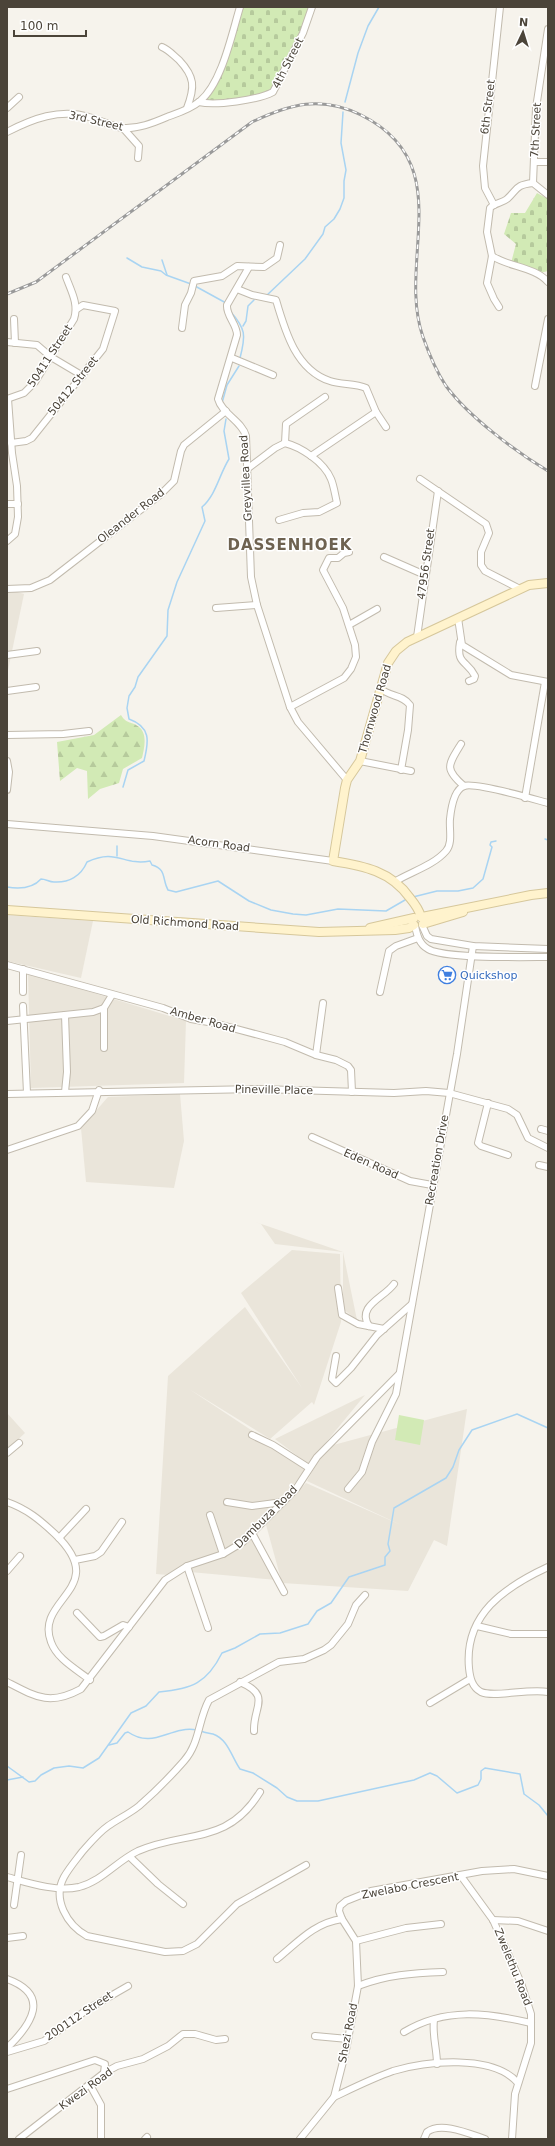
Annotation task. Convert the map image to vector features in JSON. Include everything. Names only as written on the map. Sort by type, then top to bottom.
[{"type":"street","name":"3rd Street","points":[[7,132],[38,119],[64,113],[88,116],[123,128],[142,126],[199,102],[211,86],[225,59],[240,7]]},
{"type":"street","name":"4th Street","points":[[199,102],[212,104],[259,97],[273,92],[303,33],[312,7]]},
{"type":"street","name":"6th Street","points":[[494,205],[485,188],[482,166],[500,7]]},
{"type":"street","name":"7th Street","points":[[533,183],[536,108],[548,29]]},
{"type":"street","points":[[162,47],[174,55],[191,76],[190,100],[187,108]]},
{"type":"street","points":[[7,108],[19,97]]},
{"type":"street","points":[[123,128],[139,146],[138,158]]},
{"type":"street","points":[[534,162],[548,162]]},
{"type":"street","points":[[499,307],[487,282],[492,256],[489,247],[488,219],[490,208],[508,198],[517,186],[533,183],[548,195]]},
{"type":"street","points":[[182,328],[185,305],[192,293],[194,281],[222,276],[234,266],[260,268],[268,266],[278,258],[280,245]]},
{"type":"street","points":[[492,256],[500,261],[540,275],[548,282]]},
{"type":"street","name":"Greyvillea Road","points":[[249,267],[237,290],[228,302],[227,308],[237,331],[232,358],[218,396],[220,405],[245,431],[251,577],[257,605],[290,707],[298,722],[347,780]]},
{"type":"street","points":[[66,277],[77,309]]},
{"type":"street","points":[[237,290],[252,296],[276,300],[291,347],[303,362],[324,380],[366,388],[376,412],[386,427]]},
{"type":"street","name":"50412 Street","points":[[11,443],[30,439],[64,395],[83,376],[105,344],[115,311],[83,305],[77,309]]},
{"type":"street","name":"50411 Street","points":[[7,541],[15,534],[17,527],[18,504],[7,399],[28,390],[70,328],[77,309]]},
{"type":"street","points":[[14,319],[15,343]]},
{"type":"street","points":[[535,386],[548,319]]},
{"type":"street","points":[[7,342],[37,345],[51,357],[83,376]]},
{"type":"street","points":[[232,358],[273,375]]},
{"type":"street","points":[[285,443],[286,424],[325,397]]},
{"type":"street","name":"Oleander Road","points":[[7,589],[31,588],[56,576],[161,494],[174,481],[181,451],[184,445],[226,411]]},
{"type":"street","points":[[311,456],[376,412]]},
{"type":"street","points":[[247,469],[275,448],[285,443],[297,446],[311,456],[323,467],[331,478],[336,503],[319,512],[303,513],[279,520]]},
{"type":"street","points":[[420,479],[486,524],[488,533],[481,552],[481,565],[485,571],[520,589]]},
{"type":"street","name":"47956 Street","points":[[417,637],[438,491]]},
{"type":"street","points":[[7,504],[18,504]]},
{"type":"street","points":[[290,707],[344,678],[351,669],[356,652],[349,625],[342,606],[325,575],[323,567],[329,558],[338,558],[349,552]]},
{"type":"street","points":[[384,557],[425,575]]},
{"type":"street","name":"Thornwood Road","points":[[333,861],[347,780],[360,761],[380,688],[388,663],[392,656],[404,644],[417,637],[520,589],[534,584],[548,583]]},
{"type":"street","points":[[216,608],[257,605]]},
{"type":"street","points":[[349,625],[377,609]]},
{"type":"street","points":[[458,618],[460,660],[475,676],[474,679],[469,681]]},
{"type":"street","points":[[460,642],[481,658],[510,675],[547,682],[525,798]]},
{"type":"street","points":[[7,655],[37,651]]},
{"type":"street","points":[[7,692],[36,687]]},
{"type":"street","points":[[380,688],[383,691],[403,698],[410,705],[408,730],[401,770]]},
{"type":"street","points":[[7,735],[63,734],[89,731]]},
{"type":"street","points":[[461,744],[451,760],[449,768],[451,774],[464,786],[481,786],[525,798],[548,802]]},
{"type":"street","points":[[7,761],[9,772],[7,790]]},
{"type":"street","points":[[360,761],[412,771]]},
{"type":"street","points":[[396,881],[435,860],[447,850],[450,837],[452,809],[456,796],[464,786]]},
{"type":"street","name":"Acorn Road","points":[[7,824],[153,836],[369,867],[396,881],[416,905],[418,921]]},
{"type":"street","name":"Old Richmond Road","points":[[7,910],[319,932],[395,930],[418,921],[464,912],[471,908],[531,895],[548,894]]},
{"type":"street","points":[[418,921],[418,938],[429,950],[472,955],[548,957]]},
{"type":"street","points":[[418,921],[427,936],[432,939],[473,946],[548,949]]},
{"type":"street","points":[[380,992],[389,951],[418,938]]},
{"type":"street","name":"Recreation Drive","points":[[348,1489],[362,1472],[375,1435],[396,1394],[432,1185],[457,1054],[473,946]]},
{"type":"street","name":"Amber Road","points":[[7,965],[163,1008],[191,1019],[284,1042],[348,1066],[353,1077],[352,1092]]},
{"type":"street","points":[[23,969],[23,992]]},
{"type":"street","points":[[104,1048],[104,1008],[112,995]]},
{"type":"street","points":[[316,1055],[324,1003]]},
{"type":"street","points":[[23,1006],[27,1093]]},
{"type":"street","points":[[7,1021],[93,1012],[104,1008]]},
{"type":"street","points":[[64,1092],[67,1072],[65,1015]]},
{"type":"street","name":"Pineville Place","points":[[7,1094],[99,1090],[259,1089],[449,1093],[488,1103],[514,1112],[528,1138],[548,1148]]},
{"type":"street","points":[[7,1150],[78,1126],[92,1111],[99,1090]]},
{"type":"street","points":[[488,1103],[478,1143],[481,1146],[508,1155]]},
{"type":"street","points":[[541,1129],[548,1131]]},
{"type":"street","name":"Eden Road","points":[[312,1137],[410,1181],[432,1185]]},
{"type":"street","points":[[539,1165],[548,1167]]},
{"type":"street","points":[[369,1326],[365,1320],[365,1311],[372,1303],[388,1292],[394,1284]]},
{"type":"street","points":[[338,1288],[342,1315],[358,1324],[384,1329]]},
{"type":"street","points":[[336,1356],[332,1379],[336,1383],[351,1368],[377,1335],[412,1304]]},
{"type":"street","name":"Dambuza Road","points":[[7,1682],[28,1692],[52,1700],[68,1697],[81,1689],[90,1680],[165,1580],[187,1566],[234,1549],[287,1499],[296,1489],[309,1468],[328,1444],[399,1374]]},
{"type":"street","points":[[252,1434],[273,1445],[309,1468]]},
{"type":"street","points":[[7,1453],[19,1443]]},
{"type":"street","points":[[227,1502],[252,1506],[279,1504],[287,1499]]},
{"type":"street","points":[[7,1502],[20,1507],[38,1518],[71,1550],[75,1560],[76,1576],[73,1585],[50,1618],[50,1641],[56,1652],[90,1680]]},
{"type":"street","points":[[58,1538],[86,1509]]},
{"type":"street","points":[[210,1515],[223,1554]]},
{"type":"street","points":[[75,1560],[95,1556],[100,1552],[122,1522]]},
{"type":"street","points":[[252,1533],[284,1592]]},
{"type":"street","points":[[7,1571],[20,1556]]},
{"type":"street","points":[[187,1566],[208,1628]]},
{"type":"street","points":[[548,1567],[528,1576],[500,1594],[482,1615],[477,1626],[469,1654],[470,1679],[474,1686],[486,1694],[532,1690],[548,1692]]},
{"type":"street","points":[[306,1866],[237,1904],[197,1944],[191,1948],[176,1952],[165,1952],[87,1936],[78,1931],[63,1912],[60,1888],[64,1877],[91,1841],[107,1826],[138,1807],[185,1759],[198,1737],[205,1707],[209,1700],[279,1662],[304,1659],[331,1645],[348,1624],[356,1605],[365,1596]]},
{"type":"street","points":[[77,1613],[100,1637],[124,1625],[129,1626]]},
{"type":"street","points":[[477,1626],[511,1634],[548,1634]]},
{"type":"street","points":[[430,1703],[470,1679]]},
{"type":"street","points":[[240,1682],[253,1688],[259,1696],[259,1708],[255,1716],[254,1731]]},
{"type":"street","points":[[7,1878],[60,1888],[79,1887],[95,1881],[138,1851],[156,1845],[214,1833],[249,1809],[260,1792]]},
{"type":"street","points":[[14,1905],[21,1855]]},
{"type":"street","points":[[130,1856],[158,1884],[183,1904]]},
{"type":"street","name":"Zwelabo Crescent","points":[[342,1919],[339,1911],[340,1906],[358,1895],[500,1869],[532,1872],[548,1876]]},
{"type":"street","name":"Zwelethu Road","points":[[461,1876],[493,1920],[528,1998],[532,2023],[531,2043],[515,2094],[512,2139]]},
{"type":"street","points":[[277,1959],[308,1932],[325,1923],[342,1919],[356,1940],[406,1928],[441,1924]]},
{"type":"street","points":[[493,1920],[518,1921],[548,1931]]},
{"type":"street","points":[[7,1938],[23,1936]]},
{"type":"street","name":"Shezi Road","points":[[300,2139],[334,2097],[348,2038],[358,1986],[356,1940]]},
{"type":"street","points":[[358,1986],[372,1980],[398,1975],[443,1972]]},
{"type":"street","points":[[7,1979],[24,1987],[31,1994],[34,2002],[31,2020],[25,2029],[7,2048]]},
{"type":"street","name":"200112 Street","points":[[7,2052],[44,2040],[88,2009],[128,1986]]},
{"type":"street","points":[[404,2032],[454,2014],[467,2014],[532,2023]]},
{"type":"street","points":[[434,2020],[433,2029],[437,2046],[437,2064]]},
{"type":"street","name":"Kwezi Road","points":[[19,2139],[104,2073],[117,2066],[143,2059],[168,2046],[183,2034],[196,2034],[216,2040],[225,2039]]},
{"type":"street","points":[[315,2036],[348,2038]]},
{"type":"street","points":[[7,2089],[95,2060],[104,2064],[104,2073]]},
{"type":"street","points":[[334,2097],[391,2072],[414,2066],[461,2062],[500,2069],[509,2074],[518,2083]]},
{"type":"street","points":[[90,2085],[101,2105],[102,2139]]},
{"type":"street","points":[[424,2139],[427,2132],[437,2128],[448,2128],[485,2139]]},
{"type":"shaded area","points":[[7,589],[24,594],[7,675]]},
{"type":"shaded area","points":[[7,915],[93,921],[81,978],[7,961]]},
{"type":"shaded area","points":[[28,973],[186,1021],[184,1083],[31,1088]]},
{"type":"shaded area","points":[[180,1094],[184,1141],[174,1188],[86,1182],[81,1128],[108,1097]]},
{"type":"shaded area","points":[[182,1197],[343,1252],[275,1244],[261,1224]]},
{"type":"shaded area","points":[[292,1250],[340,1254],[341,1322],[314,1405],[312,1402],[270,1439],[189,1389],[307,1467],[279,1504],[231,1548],[252,1539],[277,1580],[179,1571],[168,1575],[156,1574],[168,1376],[245,1307],[302,1388],[241,1293]]},
{"type":"shaded area","points":[[343,1252],[357,1320],[343,1309]]},
{"type":"shaded area","points":[[365,1395],[308,1464],[275,1439]]},
{"type":"shaded area","points":[[467,1409],[447,1546],[434,1540],[408,1591],[282,1583],[265,1521],[306,1483],[401,1525],[307,1481],[326,1447]]},
{"type":"shaded area","points":[[7,1413],[25,1433],[7,1450]]},
{"type":"green space","points":[[242,7],[311,8],[299,38],[270,91],[257,97],[240,100],[206,102],[205,100],[217,79]]},
{"type":"green space","points":[[537,193],[548,199],[548,271],[540,273],[511,263],[516,244],[504,234],[511,213],[525,213]]},
{"type":"green space","points":[[121,715],[127,722],[139,727],[144,734],[145,742],[142,758],[123,769],[119,783],[100,789],[88,799],[87,771],[77,768],[60,781],[57,742],[94,735]]},
{"type":"green space","points":[[399,1415],[424,1420],[420,1445],[395,1440]]},
{"type":"waterway","points":[[345,102],[358,53],[368,26],[379,7]]},
{"type":"waterway","points":[[266,296],[305,259],[323,234],[325,227],[334,219],[340,209],[344,198],[344,181],[346,170],[341,143],[343,112]]},
{"type":"waterway","points":[[127,258],[142,267],[161,271],[166,275],[191,284]]},
{"type":"waterway","points":[[162,260],[167,275]]},
{"type":"waterway","points":[[195,286],[226,303]]},
{"type":"waterway","points":[[243,326],[246,321],[248,306],[254,300]]},
{"type":"waterway","points":[[230,311],[242,328],[244,338],[240,358]]},
{"type":"waterway","points":[[222,403],[227,385],[239,366]]},
{"type":"waterway","points":[[123,787],[128,770],[144,761],[147,747],[147,736],[145,731],[136,722],[129,719],[127,708],[129,696],[135,687],[138,677],[167,636],[168,610],[177,582],[205,521],[202,507],[211,497],[229,459],[224,431],[226,419]]},
{"type":"waterway","points":[[413,897],[437,891],[458,891],[473,888],[483,879],[492,847],[490,845],[491,842],[496,841]]},
{"type":"waterway","points":[[117,846],[117,856]]},
{"type":"waterway","points":[[7,887],[26,887],[38,882],[41,879],[52,882],[69,880],[78,875],[87,862],[97,858],[113,857],[141,862],[150,861],[152,865],[160,869],[162,872],[168,890],[176,892],[218,881],[249,901],[271,910],[293,914],[306,915],[338,909],[386,911],[405,900]]},
{"type":"waterway","points":[[7,1766],[29,1782],[35,1781],[41,1775],[54,1768],[69,1766],[83,1768],[99,1758],[131,1713],[146,1706],[159,1692],[181,1689],[197,1683],[210,1671],[222,1653],[235,1648],[260,1634],[280,1633],[308,1624],[317,1611],[331,1603],[349,1577],[385,1565],[385,1557],[390,1551],[388,1544],[394,1508],[446,1478],[453,1467],[459,1450],[472,1430],[517,1414],[548,1428]]},
{"type":"waterway","points":[[109,1745],[117,1743],[125,1733],[128,1732],[137,1737],[146,1739],[187,1729],[197,1730]]},
{"type":"waterway","points":[[201,1731],[218,1736],[226,1744],[240,1769],[253,1773],[277,1788],[287,1797],[297,1801],[318,1801],[414,1780],[430,1773],[437,1776],[457,1793],[478,1785],[481,1779],[481,1771],[485,1768],[520,1774],[524,1794],[539,1805],[548,1816]]},
{"type":"waterway","points":[[7,1780],[23,1777]]},
{"type":"railway","points":[[7,294],[36,282],[252,122],[279,110],[306,104],[332,105],[346,109],[361,115],[391,135],[409,160],[417,186],[419,216],[416,277],[417,307],[423,337],[439,374],[446,386],[467,410],[493,433],[521,454],[548,471]]},
{"type":"place","name":"Quickshop","points":[[447,975]]},
{"type":"district","name":"DASSENHOEK","points":[[290,545]]}]
